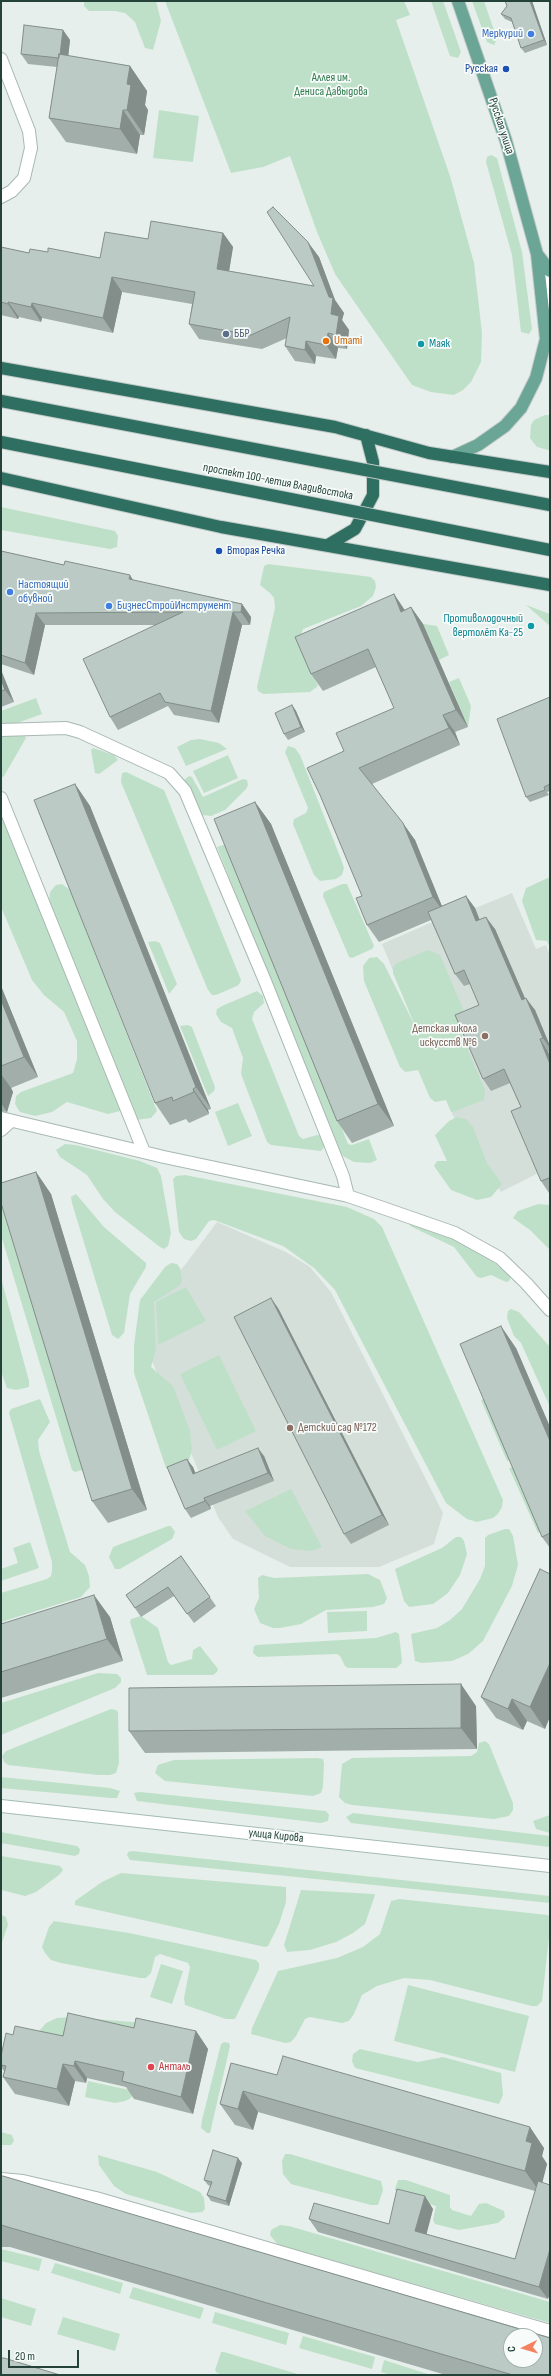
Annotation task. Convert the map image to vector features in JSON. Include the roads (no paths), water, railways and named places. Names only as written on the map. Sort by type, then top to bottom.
[{"type":"highway","points":[[1,368],[335,427],[429,453],[550,472]]},
{"type":"highway","points":[[1,401],[550,505]]},
{"type":"highway","points":[[328,545],[355,529],[373,495],[374,462],[366,435]]},
{"type":"highway","name":"проспект 100-летия Владивостока","points":[[1,442],[550,550]]},
{"type":"highway","points":[[1,478],[166,516],[550,585]]},
{"type":"main road","name":"Русская улица","points":[[458,1],[506,141],[537,254],[550,270]]},
{"type":"main road","points":[[452,456],[478,445],[505,426],[521,408],[536,378],[546,339],[537,254]]},
{"type":"street","points":[[1,59],[29,131],[31,148],[24,178],[12,191],[1,197]]},
{"type":"street","name":"Русская улица","points":[[537,254],[550,302]]},
{"type":"street","points":[[1,730],[66,728],[80,732],[169,773],[185,791],[308,1089],[343,1176],[348,1196]]},
{"type":"street","points":[[1,798],[144,1152]]},
{"type":"street","points":[[1,1130],[6,1119],[144,1152],[348,1196],[455,1232],[500,1258],[526,1283],[550,1310]]},
{"type":"street","name":"улица Кирова","points":[[1,1806],[550,1866]]},
{"type":"street","points":[[1,2179],[23,2181],[96,2198],[550,2331]]},
{"type":"place","name":"Меркурий","points":[[531,34]]},
{"type":"place","name":"Русская","points":[[506,69]]},
{"type":"place","name":"ББР","points":[[226,334]]},
{"type":"place","name":"Umami","points":[[326,341]]},
{"type":"place","name":"Маяк","points":[[421,344]]},
{"type":"place","name":"Вторая Речка","points":[[219,551]]},
{"type":"place","name":"Настоящий обувной","points":[[10,592]]},
{"type":"place","name":"БизнесСтройИнструмент","points":[[109,606]]},
{"type":"place","name":"Противолодочный вертолёт Ка-25","points":[[531,626]]},
{"type":"place","name":"Детская школа искусств №6","points":[[485,1036]]},
{"type":"place","name":"Детский сад №172","points":[[290,1428]]},
{"type":"place","name":"Анталь","points":[[151,2067]]},
{"type":"park label","name":"Аллея им. Дениса Давыдова","points":[[331,85]]}]
